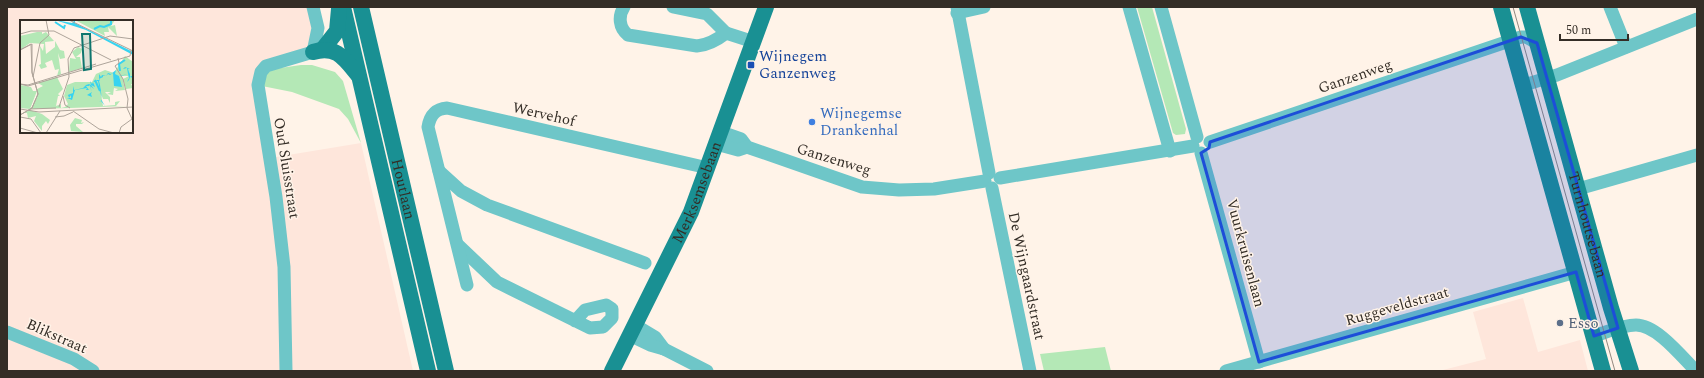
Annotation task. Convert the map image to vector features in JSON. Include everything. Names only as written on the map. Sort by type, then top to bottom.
[{"type":"main road","points":[[318,50],[337,31],[339,7]]},
{"type":"main road","name":"Houtlaan","points":[[343,7],[428,371]]},
{"type":"main road","name":"Houtlaan","points":[[361,7],[446,371]]},
{"type":"main road","name":"Merksemsebaan","points":[[612,371],[691,212],[766,7]]},
{"type":"main road","name":"Turnhoutsebaan","points":[[1501,7],[1603,371]]},
{"type":"main road","name":"Turnhoutsebaan","points":[[1527,7],[1631,371]]},
{"type":"main road","points":[[318,50],[333,51],[340,55],[360,78]]},
{"type":"street","points":[[313,7],[318,28],[318,50]]},
{"type":"street","points":[[624,7],[621,12],[620,19],[624,31],[628,35],[697,46],[704,45],[718,39],[726,33]]},
{"type":"street","points":[[673,7],[708,11],[726,33],[754,42]]},
{"type":"street","points":[[957,10],[984,7]]},
{"type":"street","points":[[1129,7],[1170,151]]},
{"type":"street","name":"Vuurkruisenlaan","points":[[1161,7],[1197,145],[1259,362]]},
{"type":"street","points":[[1610,7],[1626,48]]},
{"type":"street","name":"De Wijngaardstraat","points":[[957,10],[1030,371]]},
{"type":"street","points":[[1524,85],[1547,78],[1626,48],[1697,19]]},
{"type":"street","points":[[1510,40],[1526,37],[1537,43]]},
{"type":"street","name":"Ganzenweg","points":[[718,138],[738,150],[747,147],[862,187],[899,190],[934,189],[1170,151],[1197,145],[1209,148],[1210,142],[1510,40]]},
{"type":"street","name":"Oud Sluisstraat","points":[[286,371],[284,266],[276,197],[258,85],[261,72],[266,66],[318,50]]},
{"type":"street","name":"Wervehof","points":[[467,285],[428,127],[430,118],[439,108],[447,108],[708,168]]},
{"type":"street","points":[[1578,189],[1697,156]]},
{"type":"street","points":[[439,170],[461,191],[487,205],[645,263]]},
{"type":"street","points":[[458,245],[497,282],[575,321]]},
{"type":"street","name":"Ruggeveldstraat","points":[[1226,371],[1576,272]]},
{"type":"street","points":[[1594,336],[1618,328],[1636,325],[1653,331],[1696,371]]},
{"type":"street","points":[[632,330],[650,345],[664,349],[707,371]]},
{"type":"street","name":"Blikstraat","points":[[7,332],[74,359],[89,370]]},
{"type":"highlighted area","points":[[1521,37],[1537,43],[1618,328],[1594,336],[1576,272],[1259,362],[1201,153],[1209,148],[1210,142]]},
{"type":"shaded area","points":[[7,7],[313,7],[314,44],[261,72],[270,158],[361,143],[413,371],[7,371]]},
{"type":"shaded area","points":[[1523,298],[1538,352],[1580,340],[1588,371],[1439,371],[1486,359],[1473,312]]},
{"type":"green space","points":[[1137,7],[1152,7],[1186,129],[1185,134],[1176,135],[1173,133]]},
{"type":"green space","points":[[312,65],[335,72],[343,81],[361,143],[348,119],[339,109],[292,92],[262,86],[264,74],[273,69]]},
{"type":"green space","points":[[1105,347],[1111,371],[1044,371],[1040,354]]},
{"type":"tram line","points":[[1513,7],[1615,371]]},
{"type":"place","name":"Wijnegem Ganzenweg","points":[[751,65]]},
{"type":"place","name":"Wijnegemse Drankenhal","points":[[812,122]]},
{"type":"place","name":"Esso","points":[[1560,323]]}]
